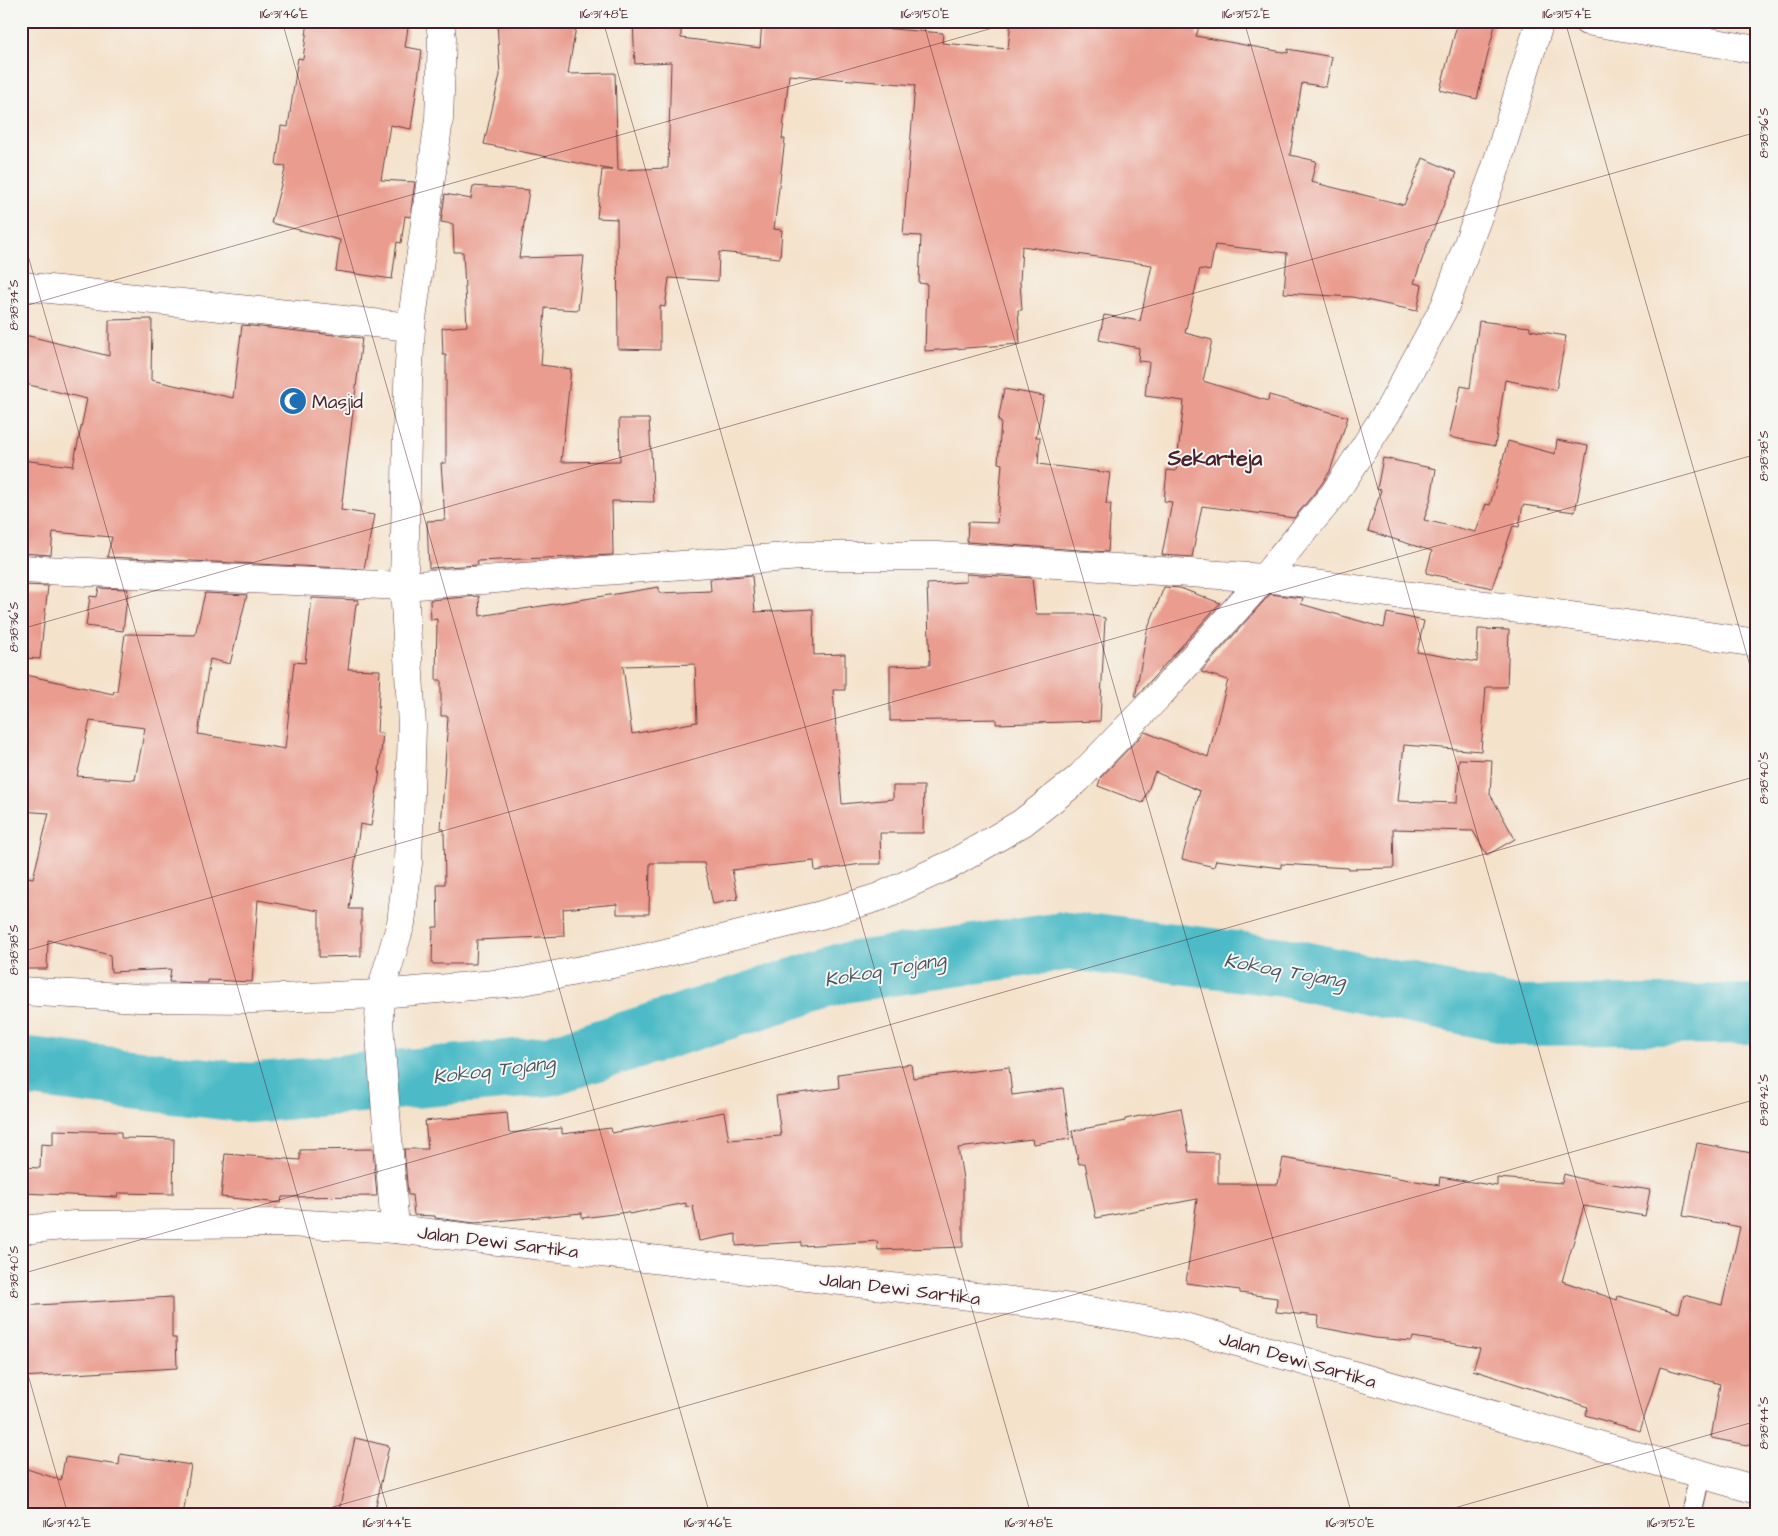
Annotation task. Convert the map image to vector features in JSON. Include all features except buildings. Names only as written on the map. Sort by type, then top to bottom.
[{"type":"street","points":[[395,1229],[378,1022],[380,994],[400,924],[408,863],[412,726],[404,586],[405,451],[411,328],[439,119],[442,38],[440,21]]},
{"type":"street","points":[[21,991],[139,998],[253,999],[380,994],[518,982],[644,958],[830,912],[879,896],[952,864],[1022,823],[1078,779],[1161,693],[1264,578],[1334,494],[1390,408],[1444,306],[1495,170],[1540,21]]},
{"type":"street","points":[[1587,21],[1757,50]]},
{"type":"street","points":[[21,286],[411,328]]},
{"type":"street","points":[[21,568],[404,586],[791,556],[938,556],[1264,578],[1551,613],[1757,643]]},
{"type":"street","name":"Jalan Dewi Sartika","points":[[21,1230],[74,1226],[258,1223],[395,1229],[1072,1308],[1133,1317],[1181,1326],[1240,1342],[1757,1490]]},
{"type":"lane","points":[[1691,1515],[1700,1475]]},
{"type":"waterway","name":"Kokoq Tojang","points":[[21,1066],[249,1093],[549,1066],[842,973],[1070,940],[1283,967],[1517,1016],[1757,1014]]},
{"type":"place","name":"Masjid","points":[[293,401]]},
{"type":"district","name":"Sekarteja","points":[[1215,458]]}]
